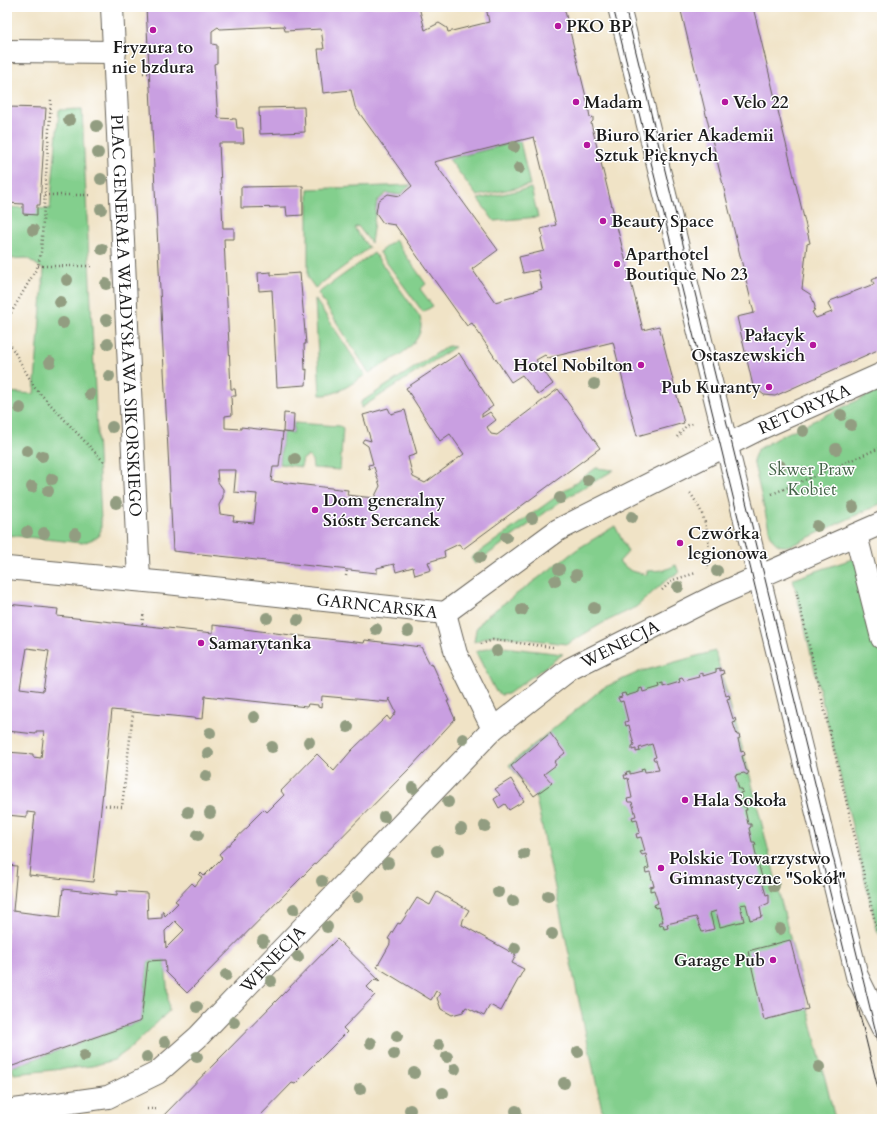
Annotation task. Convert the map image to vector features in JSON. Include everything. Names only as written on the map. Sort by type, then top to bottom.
[{"type":"street","name":"PLAC GENERAŁA WŁADYSŁAWA SIKORSKIEGO","points":[[112,7],[139,580]]},
{"type":"street","points":[[619,7],[857,976],[882,1027]]},
{"type":"street","points":[[7,51],[115,52]]},
{"type":"street","name":"RETORYKA","points":[[727,446],[758,429],[882,374]]},
{"type":"street","name":"GARNCARSKA","points":[[7,568],[139,580],[445,613],[558,530],[668,473],[727,446]]},
{"type":"street","points":[[758,576],[882,523]]},
{"type":"street","points":[[856,535],[882,638]]},
{"type":"street","name":"WENECJA","points":[[7,1111],[37,1113],[108,1097],[157,1073],[198,1037],[493,729],[570,669],[678,613],[758,576]]},
{"type":"street","points":[[445,613],[456,654],[493,729]]},
{"type":"path","points":[[142,73],[150,73]]},
{"type":"path","points":[[7,320],[38,266],[44,231],[42,195],[51,99]]},
{"type":"path","points":[[42,195],[92,195]]},
{"type":"path","points":[[38,266],[94,266]]},
{"type":"path","points":[[7,338],[35,388],[105,463]]},
{"type":"path","points":[[677,437],[686,426],[694,422]]},
{"type":"path","points":[[772,494],[882,447]]},
{"type":"path","points":[[662,591],[673,580],[708,569],[709,543],[700,507],[688,490]]},
{"type":"path","points":[[795,586],[876,922],[882,939]]},
{"type":"path","points":[[142,624],[144,612]]},
{"type":"path","points":[[479,645],[493,640],[554,647]]},
{"type":"path","points":[[101,805],[122,807],[133,712]]},
{"type":"green space","points":[[82,109],[101,520],[101,530],[98,537],[83,543],[7,535],[7,392],[34,394],[44,270],[27,258],[7,259],[7,207],[50,209],[59,110]]},
{"type":"green space","points":[[520,141],[530,185],[477,196],[449,159]]},
{"type":"green space","points":[[411,185],[400,195],[387,193],[377,201],[371,243],[358,226],[354,228],[369,248],[315,288],[308,278],[308,189]]},
{"type":"green space","points":[[531,188],[538,217],[494,221],[478,199]]},
{"type":"green space","points":[[395,240],[426,284],[420,289],[433,306],[423,312],[379,252]]},
{"type":"green space","points":[[374,253],[420,317],[421,327],[413,344],[396,357],[369,373],[318,293]]},
{"type":"green space","points":[[315,299],[365,375],[343,389],[326,395],[320,395]]},
{"type":"green space","points":[[448,346],[455,347],[361,408],[361,402]]},
{"type":"green space","name":"Skwer Praw Kobiet","points":[[882,389],[882,503],[797,543],[786,546],[776,544],[771,537],[753,460],[757,450],[779,437]]},
{"type":"green space","points":[[294,423],[340,426],[343,428],[340,470],[313,468],[312,460],[308,456],[303,459],[301,467],[280,464],[283,432],[293,433]]},
{"type":"green space","points":[[596,468],[614,470],[561,501],[475,564],[471,558]]},
{"type":"green space","points":[[615,526],[628,552],[619,562],[631,571],[647,575],[647,571],[665,570],[676,565],[679,573],[670,577],[636,607],[603,623],[567,644],[493,635],[474,642],[476,629],[484,618],[579,548]]},
{"type":"green space","points":[[861,556],[882,641],[882,939],[877,930],[793,579]]},
{"type":"green space","points":[[494,646],[563,654],[508,694],[501,695],[495,690],[476,652]]},
{"type":"green space","name":"Polskie Towarzystwo Gimnastyczne \"Sokół\"","points":[[715,651],[750,776],[835,1119],[593,1119],[603,1115],[536,798],[509,765],[603,688],[639,672]]},
{"type":"green space","points":[[165,960],[169,1011],[132,1047],[114,1060],[92,1066],[14,1074],[12,1067],[141,1021],[148,961]]},
{"type":"building","points":[[146,7],[419,7],[425,30],[439,23],[447,28],[448,32],[489,22],[486,7],[564,7],[589,104],[590,118],[593,117],[593,121],[591,123],[643,330],[659,326],[684,423],[637,436],[613,342],[548,358],[545,355],[536,360],[553,384],[538,395],[522,375],[511,382],[472,323],[467,326],[395,225],[383,223],[376,213],[378,201],[388,194],[400,196],[412,186],[355,107],[351,90],[323,93],[318,49],[324,49],[321,29],[285,31],[284,26],[220,29],[218,27],[212,31],[212,44],[217,45],[217,63],[214,64],[218,118],[236,119],[237,128],[243,128],[244,143],[219,143],[223,228],[234,228],[234,239],[224,239],[231,389],[235,389],[236,396],[231,396],[232,415],[225,416],[225,428],[241,429],[241,427],[283,432],[279,467],[273,467],[271,481],[348,490],[347,495],[374,498],[380,486],[374,467],[369,469],[368,465],[373,464],[368,446],[362,442],[364,439],[371,441],[363,415],[388,408],[391,414],[405,410],[417,454],[408,457],[413,477],[425,483],[464,454],[450,434],[440,441],[406,388],[459,353],[493,406],[482,414],[482,417],[490,412],[496,420],[487,427],[491,434],[497,435],[558,389],[600,448],[463,549],[459,544],[444,551],[445,557],[428,562],[431,570],[415,575],[413,567],[396,572],[394,564],[377,568],[377,573],[173,551]],"holes":[[[534,137],[556,225],[541,229],[543,237],[541,238],[544,251],[519,257],[523,273],[538,270],[542,289],[495,302],[472,269],[498,250],[434,162]],[[217,470],[236,470],[234,492],[257,494],[254,523],[233,521],[234,516],[220,514],[219,505],[223,497],[223,489],[218,482]]]},
{"type":"building","points":[[680,7],[753,7],[810,243],[807,244],[802,289],[810,294],[813,300],[815,307],[814,311],[812,312],[816,318],[832,312],[828,305],[830,301],[874,284],[872,280],[882,275],[882,348],[775,396],[764,395],[753,386],[737,317],[754,313]]},
{"type":"building","points":[[7,107],[46,108],[40,205],[37,205],[37,215],[23,214],[23,204],[7,203]]},
{"type":"building","points":[[304,107],[305,132],[260,134],[259,108]]},
{"type":"building","points":[[303,186],[303,215],[287,216],[286,207],[241,208],[241,187]]},
{"type":"building","points":[[271,272],[271,275],[300,273],[306,344],[304,344],[305,370],[307,369],[306,385],[277,387],[272,290],[259,291],[258,273]]},
{"type":"building","points":[[284,413],[294,414],[293,433],[283,432]]},
{"type":"building","points":[[7,604],[58,609],[57,616],[213,633],[213,625],[364,643],[365,640],[421,647],[430,664],[432,663],[449,701],[447,701],[455,719],[411,767],[187,993],[166,972],[165,960],[148,961],[141,1021],[7,1068],[7,865],[17,866],[13,911],[60,917],[63,889],[117,895],[117,891],[147,893],[148,919],[162,918],[163,911],[165,916],[178,903],[175,901],[192,883],[195,886],[202,877],[199,875],[201,873],[204,876],[222,858],[219,854],[250,825],[249,824],[264,809],[267,812],[284,795],[281,791],[317,754],[334,771],[351,751],[387,716],[390,720],[396,712],[389,698],[388,702],[322,696],[321,708],[318,707],[318,705],[308,704],[307,707],[205,696],[203,719],[112,710],[93,882],[29,875],[35,813],[27,812],[27,817],[7,815],[7,752],[33,754],[33,757],[41,758],[44,731],[36,731],[36,734],[7,731]],"holes":[[[27,648],[49,651],[43,691],[20,688]],[[175,921],[184,930],[166,948],[165,931]]]},
{"type":"building","name":"Hala Sokoła","points":[[720,668],[720,671],[723,670],[724,674],[721,675],[726,696],[729,695],[730,698],[727,699],[733,719],[735,718],[736,722],[733,723],[737,735],[739,735],[740,738],[738,739],[741,752],[744,751],[745,755],[742,756],[746,770],[749,772],[747,775],[744,773],[735,775],[739,789],[742,789],[743,792],[740,793],[744,807],[746,806],[747,810],[745,810],[748,824],[751,824],[751,827],[749,828],[752,842],[755,842],[756,845],[754,845],[757,860],[760,859],[760,862],[758,863],[762,877],[764,877],[765,880],[762,881],[766,895],[769,894],[769,903],[760,907],[762,917],[750,920],[746,904],[740,905],[744,921],[720,927],[716,911],[710,913],[714,929],[702,932],[696,917],[667,924],[668,928],[664,929],[663,925],[660,926],[659,922],[663,922],[659,907],[655,908],[654,905],[658,903],[654,890],[650,891],[650,887],[654,886],[650,872],[646,873],[645,869],[649,868],[646,854],[642,855],[640,852],[645,851],[641,837],[637,838],[636,834],[640,833],[637,819],[633,820],[632,817],[636,816],[632,802],[628,802],[627,799],[632,798],[628,778],[625,779],[624,775],[627,775],[626,772],[630,771],[630,774],[642,771],[641,769],[644,768],[645,772],[659,770],[656,760],[653,758],[656,757],[652,744],[639,748],[640,751],[636,752],[636,749],[632,750],[632,746],[634,745],[629,725],[626,726],[625,722],[628,721],[623,701],[620,702],[618,698],[622,697],[621,694],[625,693],[626,696],[639,692],[639,689],[642,688],[643,692],[660,687],[659,684],[663,683],[663,687],[680,682],[679,679],[682,678],[684,681],[700,677],[699,674],[703,673],[703,676],[716,672],[716,669]]},
{"type":"building","points":[[550,733],[565,753],[554,762],[556,765],[544,774],[552,783],[534,796],[511,766]]},
{"type":"building","points":[[511,779],[524,801],[509,810],[505,804],[499,808],[494,799],[500,795],[495,789]]},
{"type":"building","points":[[437,892],[469,910],[463,920],[462,925],[516,955],[512,963],[524,969],[501,1011],[490,1005],[484,1016],[466,1007],[463,1012],[452,1015],[441,1009],[437,998],[440,993],[436,991],[431,1000],[377,967],[390,944],[390,940],[388,939],[398,923],[400,924],[403,920],[417,898],[430,905]]},
{"type":"building","points":[[337,939],[380,981],[375,979],[367,987],[375,995],[343,1028],[347,1032],[295,1084],[292,1083],[257,1119],[160,1119]]},
{"type":"building","points":[[790,940],[808,1009],[764,1020],[748,951]]},
{"type":"tram line","points":[[613,7],[882,1105]]},
{"type":"tram line","points":[[625,7],[882,1057]]},
{"type":"place","name":"PKO BP","points":[[558,26]]},
{"type":"place","name":"Fryzura to nie bzdura","points":[[153,30]]},
{"type":"place","name":"Madam","points":[[576,102]]},
{"type":"place","name":"Velo 22","points":[[725,102]]},
{"type":"place","name":"Biuro Karier Akademii Sztuk Pięknych","points":[[587,145]]},
{"type":"place","name":"Beauty Space","points":[[603,221]]},
{"type":"place","name":"Aparthotel Boutique No 23","points":[[617,264]]},
{"type":"place","name":"Pałacyk Ostaszewskich","points":[[813,345]]},
{"type":"place","name":"Hotel Nobilton","points":[[641,365]]},
{"type":"place","name":"Pub Kuranty","points":[[769,387]]},
{"type":"place","name":"Dom generalny Sióstr Sercanek","points":[[315,510]]},
{"type":"place","name":"Czwórka legionowa","points":[[680,543]]},
{"type":"place","name":"Samarytanka","points":[[201,643]]},
{"type":"place","name":"Hala Sokoła","points":[[685,800]]},
{"type":"place","name":"Polskie Towarzystwo Gimnastyczne \"Sokół\"","points":[[661,868]]},
{"type":"place","name":"Garage Pub","points":[[773,960]]}]
